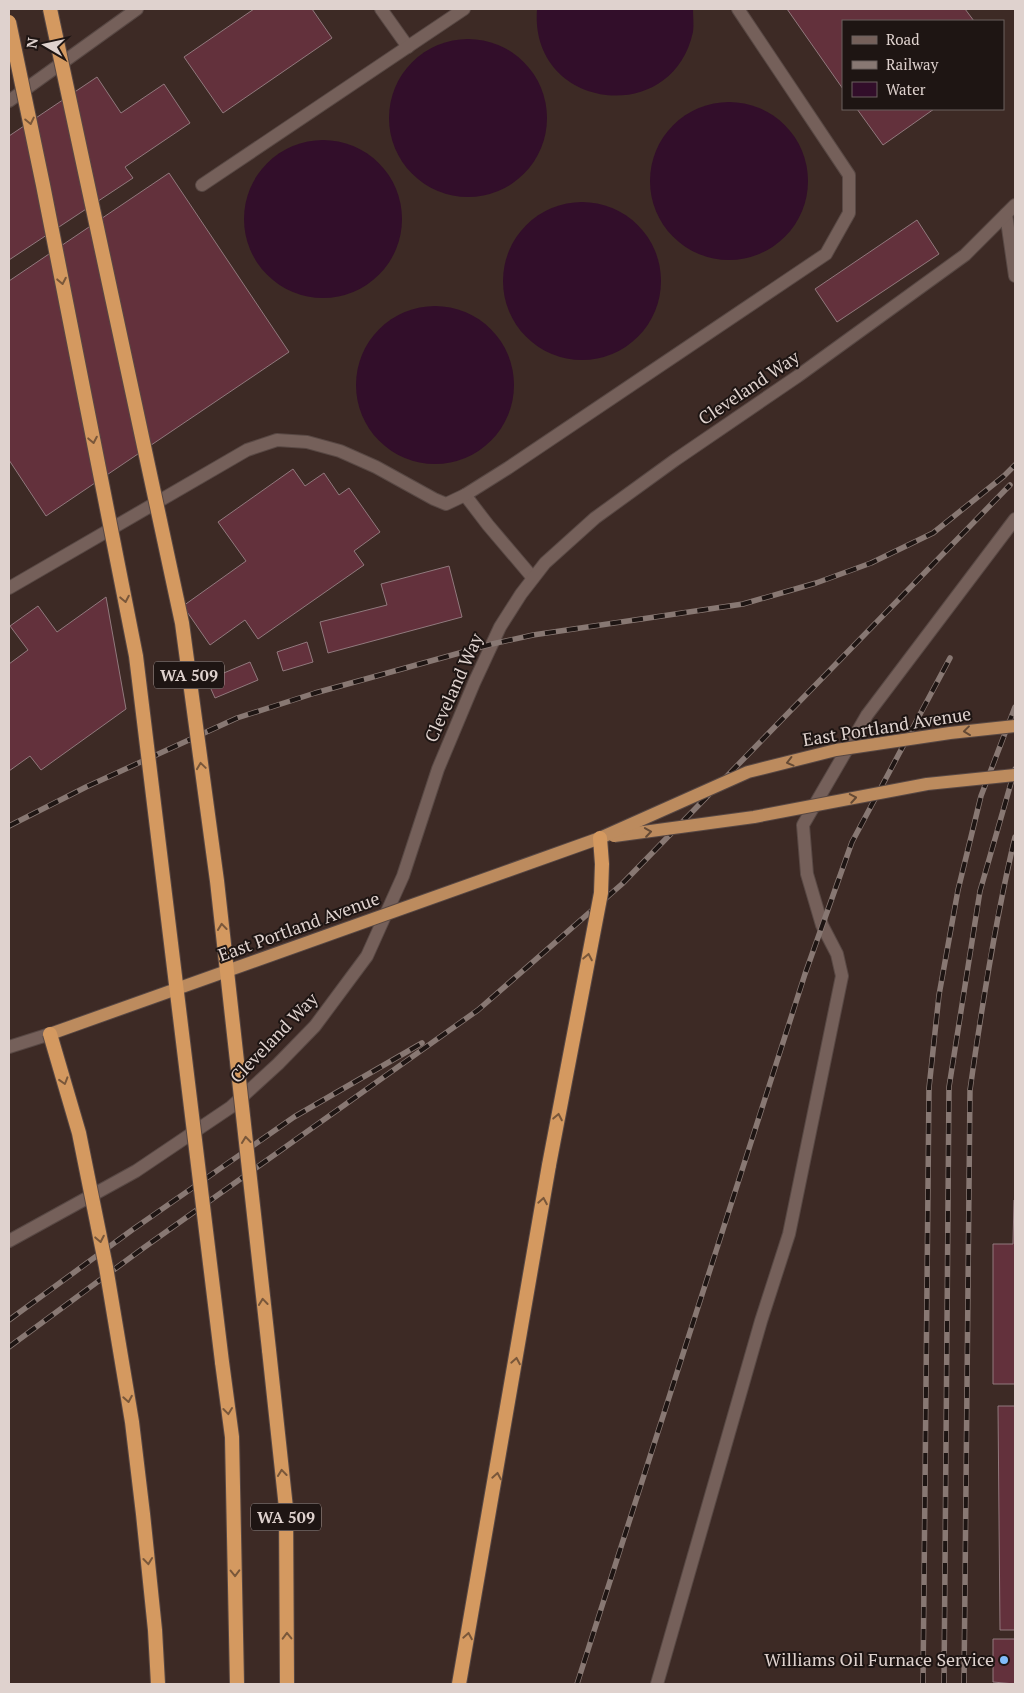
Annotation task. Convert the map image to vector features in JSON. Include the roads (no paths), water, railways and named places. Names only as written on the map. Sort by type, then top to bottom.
[{"type":"highway","name":"WA 509","points":[[50,9],[182,623],[217,881],[286,1508],[287,1684]]},
{"type":"highway","name":"WA 509","points":[[9,22],[136,656],[232,1437],[237,1684]]},
{"type":"highway","points":[[460,1684],[549,1165],[600,894],[602,864],[600,838]]},
{"type":"highway","points":[[50,1034],[79,1132],[106,1267],[132,1422],[155,1630],[158,1684]]},
{"type":"main road","name":"East Portland Avenue","points":[[50,1034],[600,838],[748,772],[836,750],[950,733],[1015,726]]},
{"type":"main road","name":"East Portland Avenue","points":[[600,838],[754,817],[927,784],[1015,775]]},
{"type":"street","points":[[9,100],[137,9]]},
{"type":"street","points":[[381,9],[408,47]]},
{"type":"street","points":[[202,185],[464,9]]},
{"type":"street","points":[[9,588],[247,450],[277,440],[307,442],[340,451],[376,467],[434,500],[446,504],[465,495],[525,457],[826,254],[849,213],[850,175],[738,9]]},
{"type":"street","points":[[1011,209],[1015,276]]},
{"type":"street","name":"Cleveland Way","points":[[9,1241],[136,1172],[232,1107],[315,1026],[367,956],[403,876],[438,769],[474,683],[500,627],[545,563],[595,518],[674,460],[798,376],[965,255],[1011,209]]},
{"type":"street","points":[[465,495],[533,578]]},
{"type":"street","points":[[657,1684],[789,1234],[842,976],[837,954],[822,925],[807,874],[803,825],[867,715],[1015,519]]},
{"type":"street","name":"East Portland Avenue","points":[[13,1046],[50,1034]]},
{"type":"water","points":[[537,9],[693,9],[693,32],[680,63],[659,84],[632,94],[604,95],[577,86],[555,69],[541,43]]},
{"type":"water","points":[[468,39],[498,45],[524,62],[541,88],[547,118],[541,148],[524,174],[498,191],[468,197],[438,191],[412,174],[395,148],[389,118],[395,88],[412,62],[438,45]]},
{"type":"water","points":[[729,102],[759,108],[785,125],[802,151],[808,181],[802,211],[785,237],[759,254],[729,260],[699,254],[673,237],[656,211],[650,181],[656,151],[673,125],[699,108]]},
{"type":"water","points":[[323,140],[353,146],[367,153],[379,163],[389,175],[396,189],[402,219],[396,249],[389,263],[379,275],[367,285],[353,292],[323,298],[293,292],[279,285],[267,275],[257,263],[250,249],[244,219],[250,189],[257,175],[267,163],[279,153],[293,146]]},
{"type":"water","points":[[582,202],[612,208],[638,225],[655,251],[661,281],[655,311],[638,337],[612,354],[582,360],[552,354],[526,337],[509,311],[503,281],[509,251],[526,225],[552,208]]},
{"type":"water","points":[[435,306],[465,312],[491,329],[508,355],[514,385],[508,415],[491,441],[465,458],[435,464],[405,458],[379,441],[362,415],[356,385],[362,355],[379,329],[405,312]]},
{"type":"railway","points":[[9,826],[86,787],[237,718],[315,693],[492,644],[533,635],[743,604],[816,583],[871,563],[933,533],[1015,465]]},
{"type":"railway","points":[[9,1347],[142,1249],[478,1010],[622,884],[1010,485]]},
{"type":"railway","points":[[577,1684],[805,974],[852,842],[950,658]]},
{"type":"railway","points":[[923,1684],[929,1088],[939,995],[958,890],[981,796],[1015,707]]},
{"type":"railway","points":[[944,1684],[949,1087],[980,891],[1015,769]]},
{"type":"railway","points":[[964,1684],[970,1090],[1001,900],[1015,837]]},
{"type":"railway","points":[[9,1320],[132,1230],[294,1117],[422,1043]]},
{"type":"place","name":"Williams Oil Furnace Service","points":[[1004,1660]]}]
